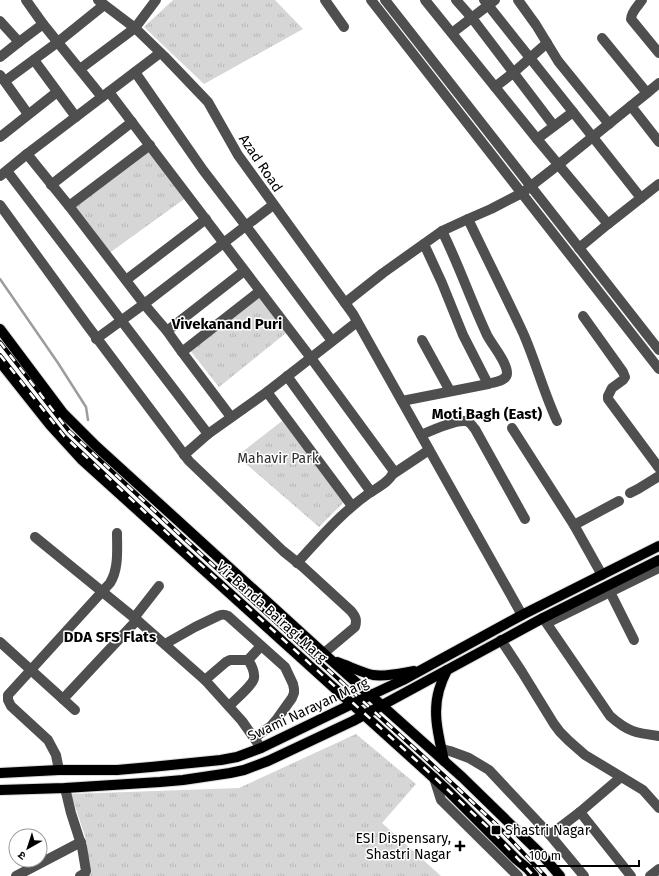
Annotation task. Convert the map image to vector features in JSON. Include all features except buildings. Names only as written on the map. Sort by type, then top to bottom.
[{"type":"main road","name":"Vir Banda Bairagi Marg","points":[[0,329],[63,413],[96,446],[462,777],[543,856],[560,876]]},
{"type":"main road","name":"Vir Banda Bairagi Marg","points":[[0,362],[50,425],[81,459],[434,778],[534,876]]},
{"type":"main road","name":"Swami Narayan Marg","points":[[0,773],[59,770],[117,770],[237,757],[261,748],[403,680],[522,615],[659,546]]},
{"type":"main road","name":"Swami Narayan Marg","points":[[0,790],[65,788],[183,780],[244,770],[268,761],[364,715],[501,640],[545,620],[659,560]]},
{"type":"main road","points":[[328,657],[373,675],[394,675],[423,669]]},
{"type":"main road","points":[[444,761],[435,716],[439,689],[447,670]]},
{"type":"street","points":[[26,0],[43,24],[80,69],[132,122],[150,145],[311,358],[391,467],[394,474]]},
{"type":"street","points":[[80,69],[135,28],[156,0]]},
{"type":"street","points":[[325,0],[344,27]]},
{"type":"street","points":[[371,0],[659,369]]},
{"type":"street","points":[[385,0],[659,350]]},
{"type":"street","points":[[425,0],[536,139],[608,224]]},
{"type":"street","points":[[456,0],[472,18],[554,126]]},
{"type":"street","points":[[518,0],[536,25],[564,70],[609,124]]},
{"type":"street","points":[[642,0],[631,16],[659,53]]},
{"type":"street","points":[[28,114],[2,78],[34,60],[58,42],[101,2]]},
{"type":"street","name":"Azad Road","points":[[101,2],[135,28],[208,102],[238,156],[346,303],[522,615]]},
{"type":"street","points":[[452,33],[472,18],[489,2],[573,112],[594,136],[642,198]]},
{"type":"street","points":[[0,22],[20,42]]},
{"type":"street","points":[[0,57],[43,24]]},
{"type":"street","points":[[602,38],[647,93]]},
{"type":"street","points":[[495,87],[514,73],[547,43]]},
{"type":"street","points":[[160,53],[3,173],[121,321],[208,434]]},
{"type":"street","points":[[34,60],[76,117]]},
{"type":"street","points":[[135,72],[203,170],[332,341]]},
{"type":"street","points":[[346,303],[383,273],[442,231],[491,209],[522,193],[532,186],[659,83]]},
{"type":"street","points":[[1,134],[57,92]]},
{"type":"street","points":[[631,106],[659,142]]},
{"type":"street","points":[[536,139],[573,112]]},
{"type":"street","points":[[51,185],[132,122]]},
{"type":"street","points":[[69,206],[150,145]]},
{"type":"street","points":[[27,154],[144,304],[167,331],[231,417]]},
{"type":"street","points":[[579,248],[659,184]]},
{"type":"street","points":[[0,205],[96,339],[189,461],[283,552],[304,567],[355,615],[356,621],[354,627],[328,657]]},
{"type":"street","points":[[96,339],[273,205]]},
{"type":"street","points":[[126,280],[206,219]]},
{"type":"street","points":[[468,219],[534,358],[548,401],[557,421]]},
{"type":"street","points":[[402,401],[488,384],[504,379],[507,372],[499,354],[488,337],[481,322],[452,251],[442,231]]},
{"type":"street","points":[[424,244],[442,283],[463,336],[488,384]]},
{"type":"street","points":[[167,331],[244,271]]},
{"type":"street","points":[[182,352],[260,291]]},
{"type":"street","points":[[583,316],[625,377],[612,388],[608,399],[659,468]]},
{"type":"street","points":[[184,455],[208,434],[267,392],[357,322]]},
{"type":"street","points":[[422,340],[450,391]]},
{"type":"street","points":[[287,376],[371,492]]},
{"type":"street","points":[[267,392],[352,506]]},
{"type":"street","points":[[421,435],[458,422],[465,421],[471,424],[525,519]]},
{"type":"street","points":[[512,428],[574,525],[602,575]]},
{"type":"street","points":[[297,562],[352,506],[429,450]]},
{"type":"street","points":[[630,493],[659,476]]},
{"type":"street","points":[[574,525],[619,501]]},
{"type":"street","points":[[59,770],[56,754],[48,740],[11,706],[8,700],[8,695],[110,583],[114,575],[117,559],[117,533]]},
{"type":"street","points":[[35,537],[165,644],[205,680],[242,721],[261,748]]},
{"type":"street","points":[[659,568],[610,592],[545,620],[610,716],[618,723],[636,733],[659,736]]},
{"type":"street","points":[[63,699],[135,619],[159,586]]},
{"type":"street","points":[[610,592],[634,640]]},
{"type":"street","points":[[165,644],[222,614],[228,616],[285,667],[293,684],[294,689],[292,698],[271,726],[254,738]]},
{"type":"street","points":[[501,640],[560,732],[578,749],[643,790],[658,805]]},
{"type":"street","points":[[0,642],[75,710]]},
{"type":"street","points":[[205,680],[230,660],[248,660],[261,646]]},
{"type":"street","points":[[229,706],[254,679],[252,667],[248,660]]},
{"type":"street","points":[[442,749],[469,758],[489,770],[550,835],[584,876]]},
{"type":"street","points":[[550,835],[622,777]]},
{"type":"street","points":[[434,778],[441,800],[516,875]]},
{"type":"street","points":[[65,788],[82,847],[86,871],[85,874],[80,876]]},
{"type":"street","points":[[580,812],[631,876]]},
{"type":"street","points":[[16,876],[81,842]]},
{"type":"street","points":[[650,876],[659,869]]},
{"type":"green space","points":[[173,0],[275,0],[303,29],[204,84],[144,27]]},
{"type":"green space","points":[[149,149],[187,197],[108,254],[71,208]]},
{"type":"green space","points":[[256,294],[286,333],[219,387],[189,349]]},
{"type":"green space","name":"Mahavir Park","points":[[282,421],[345,501],[319,527],[237,456]]},
{"type":"green space","points":[[356,734],[416,784],[382,823],[441,876],[89,876],[85,836],[71,794],[239,788]]},
{"type":"waterway","points":[[0,279],[58,363],[86,407],[88,420]]},
{"type":"railway","points":[[0,342],[69,431],[499,827],[545,876]]},
{"type":"railway","points":[[0,355],[64,436],[198,562],[494,833],[534,876]]},
{"type":"place","name":"Shastri Nagar","points":[[496,830]]},
{"type":"place","name":"ESI Dispensary, Shastri Nagar","points":[[460,846]]},
{"type":"district","name":"Vivekanand Puri","points":[[227,324]]},
{"type":"district","name":"Moti Bagh (East)","points":[[487,414]]},
{"type":"district","name":"DDA SFS Flats","points":[[110,637]]}]
